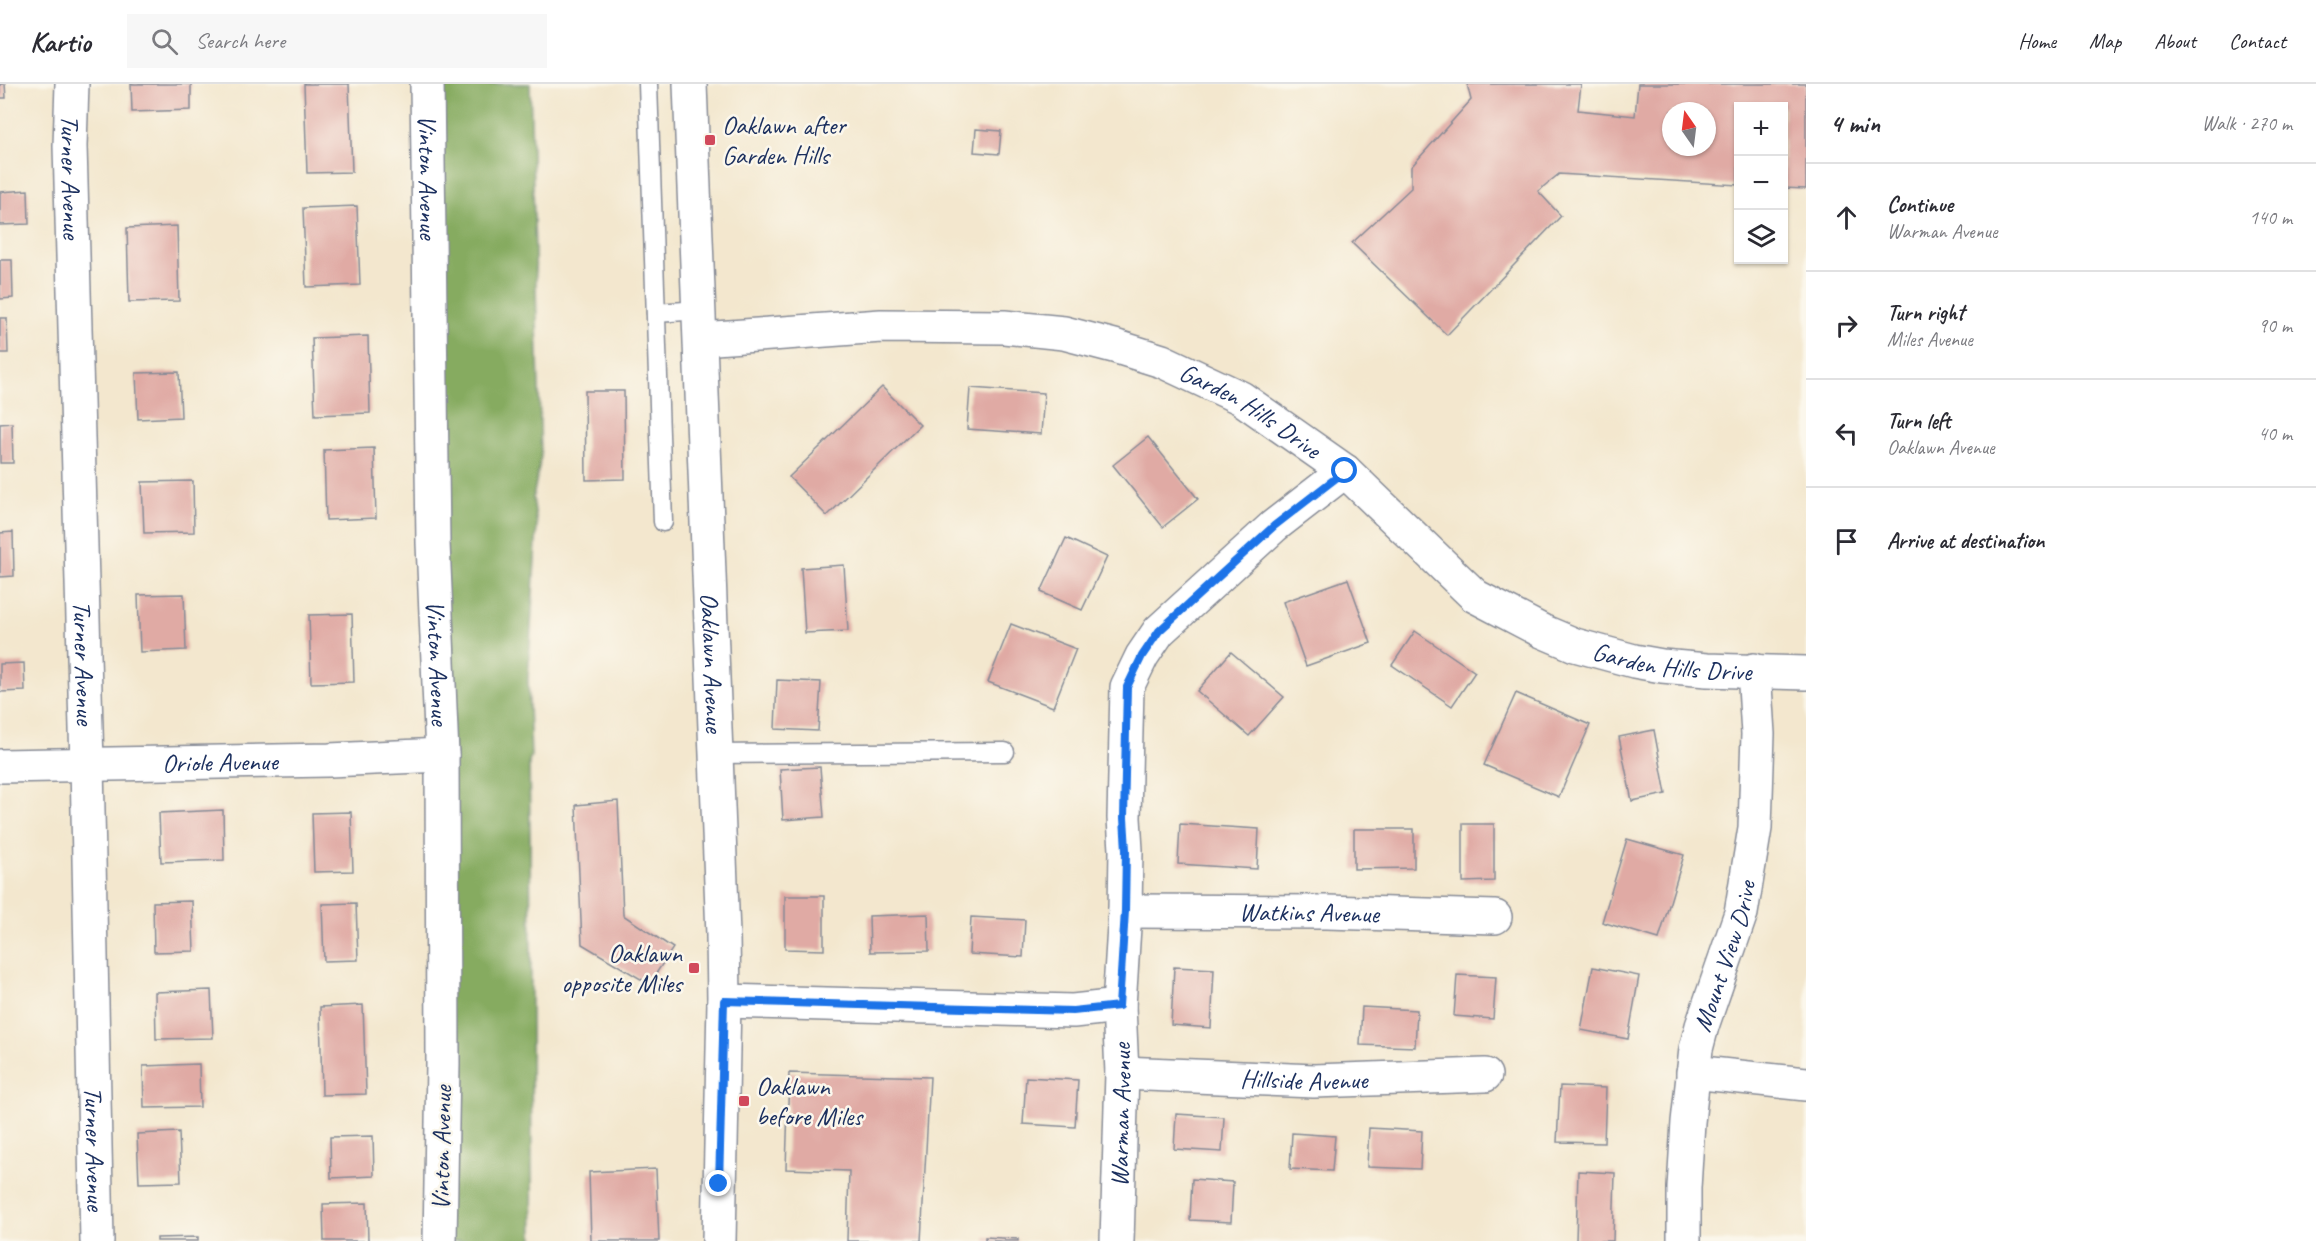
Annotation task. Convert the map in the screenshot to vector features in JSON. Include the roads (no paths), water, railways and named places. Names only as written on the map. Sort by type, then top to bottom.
[{"type":"street","name":"Turner Avenue","points":[[72,84],[70,146],[97,1241]]},
{"type":"street","name":"Vinton Avenue","points":[[427,84],[433,543],[442,755],[443,1064],[440,1241]]},
{"type":"street","name":"Oaklawn Avenue","points":[[690,84],[724,1001],[719,1241]]},
{"type":"street","name":"Garden Hills Drive","points":[[700,325],[1004,327],[1064,333],[1162,361],[1241,398],[1345,471],[1475,596],[1542,632],[1575,645],[1635,661],[1707,670],[1806,673]]},
{"type":"street","name":"Warman Avenue","points":[[1117,1241],[1122,1073],[1119,1006],[1125,911],[1124,818],[1127,687],[1142,656],[1159,631],[1274,526],[1345,471]]},
{"type":"street","name":"Mount View Drive","points":[[1684,1241],[1684,1188],[1693,1072],[1702,1026],[1741,913],[1755,828],[1758,734],[1754,670]]},
{"type":"street","name":"Oriole Avenue","points":[[0,766],[317,760],[442,755]]},
{"type":"street","name":"Watkins Avenue","points":[[1125,911],[1326,912],[1495,917]]},
{"type":"street","points":[[724,1001],[1073,1011],[1119,1006]]},
{"type":"street","points":[[1693,1072],[1806,1084]]},
{"type":"street","name":"Hillside Avenue","points":[[1122,1073],[1314,1081],[1485,1075]]},
{"type":"lane","points":[[648,84],[663,522]]},
{"type":"lane","points":[[656,313],[700,325]]},
{"type":"lane","points":[[716,754],[1005,752]]},
{"type":"place","name":"Oaklawn after Garden Hills","points":[[710,140]]},
{"type":"place","name":"Oaklawn opposite Miles","points":[[694,968]]},
{"type":"place","name":"Oaklawn before Miles","points":[[744,1101]]}]
